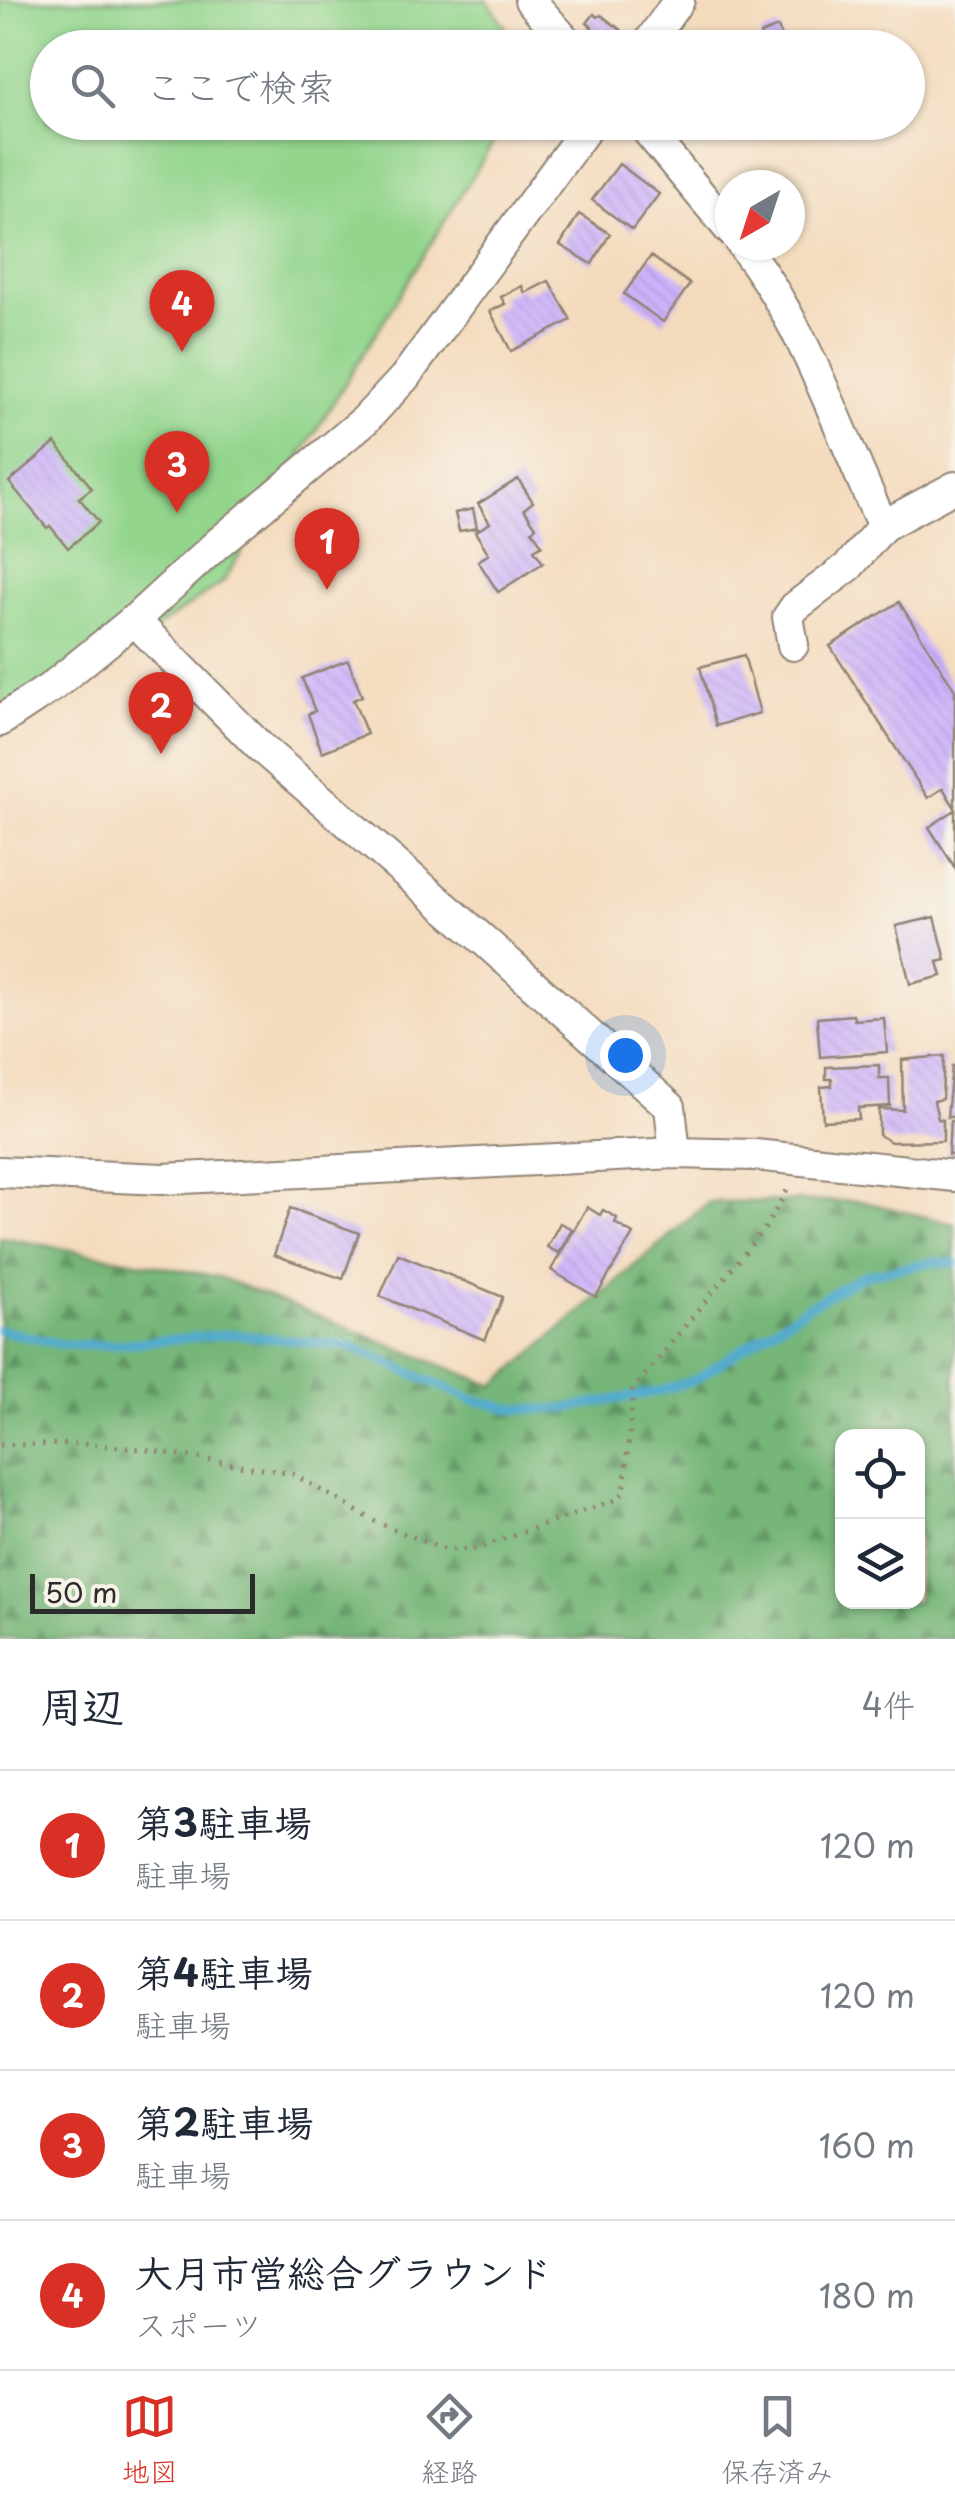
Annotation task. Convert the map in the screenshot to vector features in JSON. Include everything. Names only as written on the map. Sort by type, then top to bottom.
[{"type":"street","points":[[530,0],[556,30]]},
{"type":"street","points":[[658,30],[680,0]]},
{"type":"street","points":[[0,721],[53,686],[134,620],[364,420],[405,377],[578,140]]},
{"type":"street","points":[[655,140],[715,212]]},
{"type":"street","points":[[751,260],[803,347],[846,435],[861,480],[883,526]]},
{"type":"street","points":[[793,645],[788,617],[795,607],[848,566],[883,526],[955,487]]},
{"type":"street","points":[[134,620],[259,746],[670,1107],[675,1153]]},
{"type":"street","points":[[0,1172],[164,1179],[675,1153],[755,1155],[955,1176]]},
{"type":"path","points":[[0,1445],[127,1448],[293,1474],[374,1521],[446,1550],[475,1549],[615,1500],[624,1492],[633,1390],[765,1228],[806,1161]]},
{"type":"green space","points":[[0,0],[487,0],[507,30],[30,30],[30,140],[495,140],[223,582],[0,735]]},
{"type":"green space","points":[[860,1201],[955,1224],[955,1639],[0,1639],[0,1237],[219,1277],[494,1386],[709,1202]]},
{"type":"building","points":[[594,14],[601,15],[621,30],[589,30],[592,27],[587,23]]},
{"type":"building","points":[[619,164],[659,194],[632,230],[592,200]]},
{"type":"building","points":[[579,214],[610,234],[592,264],[560,245]]},
{"type":"building","points":[[651,256],[690,284],[663,322],[624,294]]},
{"type":"building","points":[[549,281],[571,320],[511,351],[490,311],[505,304],[501,297],[522,286],[525,293]]},
{"type":"building","points":[[55,443],[92,488],[79,498],[99,522],[68,548],[9,482]]},
{"type":"building","points":[[518,479],[533,502],[524,509],[536,527],[532,530],[542,545],[534,550],[543,563],[498,592],[478,561],[489,554],[475,532],[490,523],[478,504]]},
{"type":"building","points":[[473,509],[477,528],[459,531],[455,513]]},
{"type":"building","points":[[899,602],[955,690],[955,808],[943,788],[928,798],[830,646]]},
{"type":"building","points":[[744,655],[760,713],[716,726],[700,667]]},
{"type":"building","points":[[348,660],[362,696],[353,700],[367,734],[322,752],[308,714],[315,711],[302,678]]},
{"type":"building","points":[[955,810],[955,868],[929,827]]},
{"type":"building","points":[[935,917],[946,960],[938,962],[942,976],[910,984],[896,926]]},
{"type":"building","points":[[853,1015],[854,1020],[884,1018],[887,1052],[820,1057],[817,1018]]},
{"type":"building","points":[[944,1056],[942,1099],[934,1101],[938,1119],[943,1120],[943,1141],[891,1142],[879,1135],[879,1109],[903,1110],[902,1060]]},
{"type":"building","points":[[879,1065],[879,1078],[889,1078],[890,1106],[858,1108],[859,1119],[823,1121],[821,1087],[832,1086],[832,1079],[826,1079],[826,1067]]},
{"type":"building","points":[[952,1066],[955,1117],[947,1117]]},
{"type":"building","points":[[950,1121],[955,1121],[955,1155],[948,1155]]},
{"type":"building","points":[[587,1207],[600,1215],[603,1210],[617,1218],[615,1223],[633,1234],[596,1297],[551,1270]]},
{"type":"building","points":[[290,1208],[359,1233],[343,1279],[274,1255]]},
{"type":"building","points":[[560,1223],[572,1229],[559,1253],[547,1247]]},
{"type":"building","points":[[398,1254],[503,1297],[485,1340],[380,1296]]},
{"type":"waterway","points":[[0,1330],[60,1344],[107,1345],[232,1334],[350,1346],[470,1399],[513,1409],[563,1409],[661,1391],[696,1379],[864,1275],[933,1262],[955,1263]]},
{"type":"place","name":"大月市営総合グラウンド","points":[[182,352]]},
{"type":"place","name":"第2駐車場","points":[[177,513]]},
{"type":"place","name":"第3駐車場","points":[[327,590]]},
{"type":"place","name":"第4駐車場","points":[[161,754]]}]
